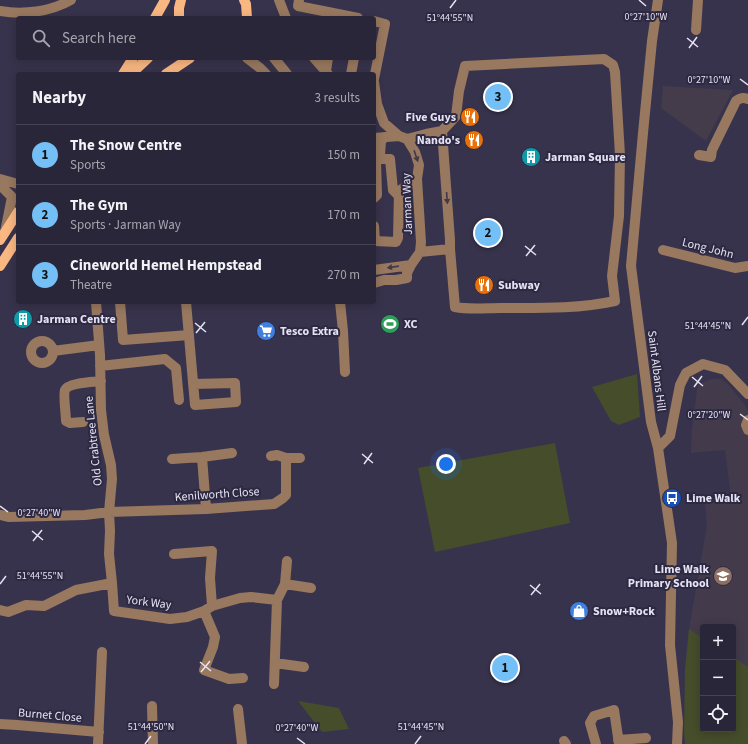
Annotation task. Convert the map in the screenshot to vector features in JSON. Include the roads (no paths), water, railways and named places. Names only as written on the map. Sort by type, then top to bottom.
[{"type":"main road","points":[[156,16],[165,0]]},
{"type":"main road","points":[[179,16],[181,0]]},
{"type":"main road","points":[[244,0],[248,16]]},
{"type":"main road","points":[[124,72],[132,60]]},
{"type":"main road","points":[[133,72],[146,60]]},
{"type":"main road","points":[[169,72],[187,60]]},
{"type":"main road","points":[[3,236],[16,215]]},
{"type":"main road","points":[[0,266],[16,241]]},
{"type":"street","points":[[0,11],[10,13],[29,12],[62,5],[71,0]]},
{"type":"street","name":"Saint Albans Hill","points":[[658,0],[652,41],[631,266],[651,422],[658,448],[672,544],[670,645],[678,722],[677,744]]},
{"type":"street","points":[[696,30],[698,0]]},
{"type":"street","points":[[285,16],[280,1],[299,3],[313,14],[337,16]]},
{"type":"street","points":[[375,72],[385,24],[376,22]]},
{"type":"street","points":[[376,138],[403,138],[442,131],[456,116],[459,91],[465,66],[604,59],[613,64],[615,72],[620,155],[619,216],[612,276],[615,301],[598,305],[542,308],[465,309],[455,307],[442,131]]},
{"type":"street","points":[[250,60],[264,72]]},
{"type":"street","points":[[276,60],[285,72]]},
{"type":"street","points":[[316,60],[326,72]]},
{"type":"street","points":[[327,72],[328,60]]},
{"type":"street","points":[[351,72],[354,60]]},
{"type":"street","points":[[376,97],[384,123],[403,138]]},
{"type":"street","points":[[698,155],[711,157],[712,150],[736,101],[739,99],[748,98]]},
{"type":"street","points":[[376,196],[376,161],[380,155],[381,141],[385,137]]},
{"type":"street","name":"Jarman Way","points":[[403,138],[415,152],[419,165],[417,179],[421,242],[420,252]]},
{"type":"street","points":[[376,161],[380,159],[390,159],[393,190],[399,196]]},
{"type":"street","points":[[0,179],[16,183]]},
{"type":"street","points":[[376,240],[396,242],[398,238],[399,192],[417,179]]},
{"type":"street","points":[[0,185],[12,197],[3,236]]},
{"type":"street","points":[[376,282],[384,280],[407,278],[407,273],[411,265],[420,252],[450,249]]},
{"type":"street","name":"Long John","points":[[663,250],[735,268],[748,266]]},
{"type":"street","points":[[376,270],[411,265]]},
{"type":"street","name":"Old Crabtree Lane","points":[[96,304],[104,434],[111,465],[112,478],[109,512]]},
{"type":"street","points":[[120,304],[123,340],[189,335]]},
{"type":"street","points":[[186,304],[193,384]]},
{"type":"street","points":[[340,304],[345,372]]},
{"type":"street","points":[[53,351],[99,345]]},
{"type":"street","points":[[100,366],[165,359],[176,368],[179,400]]},
{"type":"street","points":[[658,448],[670,436],[680,385],[686,373],[703,364],[725,370],[747,391]]},
{"type":"street","points":[[83,422],[70,424],[66,421],[64,391],[67,387],[75,384],[100,381]]},
{"type":"street","points":[[748,420],[746,425],[748,430]]},
{"type":"street","points":[[172,459],[232,453]]},
{"type":"street","points":[[271,456],[300,458]]},
{"type":"street","points":[[202,457],[206,509]]},
{"type":"street","name":"Kenilworth Close","points":[[0,515],[10,517],[85,515],[109,512],[206,509],[274,504],[286,495],[286,458]]},
{"type":"street","name":"York Way","points":[[109,512],[110,531],[108,554],[112,583],[112,615],[170,618],[187,617],[208,608],[240,598],[251,597],[277,600]]},
{"type":"street","points":[[174,554],[212,551],[208,608],[215,637],[213,647],[204,670],[229,679],[243,678]]},
{"type":"street","points":[[274,684],[277,600],[284,584],[286,561]]},
{"type":"street","points":[[0,610],[8,612],[26,605],[44,606],[76,590],[112,583]]},
{"type":"street","points":[[284,584],[311,588]]},
{"type":"street","points":[[98,744],[102,652]]},
{"type":"street","points":[[275,663],[304,667]]},
{"type":"street","points":[[152,706],[153,744]]},
{"type":"street","points":[[238,709],[242,744]]},
{"type":"street","points":[[596,744],[590,722],[594,716],[614,710],[618,742],[646,738]]},
{"type":"street","name":"Burnet Close","points":[[0,724],[99,732]]},
{"type":"place","name":"Cineworld Hemel Hempstead","points":[[498,97]]},
{"type":"place","name":"Five Guys","points":[[470,117]]},
{"type":"place","name":"Nando's","points":[[474,140]]},
{"type":"place","name":"Jarman Square","points":[[531,157]]},
{"type":"place","name":"The Gym","points":[[488,233]]},
{"type":"place","name":"Subway","points":[[484,285]]},
{"type":"place","name":"Jarman Centre","points":[[23,319]]},
{"type":"place","name":"XC","points":[[390,324]]},
{"type":"place","name":"Tesco Extra","points":[[266,331]]},
{"type":"place","name":"Lime Walk","points":[[672,498]]},
{"type":"place","name":"Lime Walk Primary School","points":[[723,576]]},
{"type":"place","name":"Snow+Rock","points":[[579,611]]},
{"type":"place","name":"The Snow Centre","points":[[505,668]]}]
